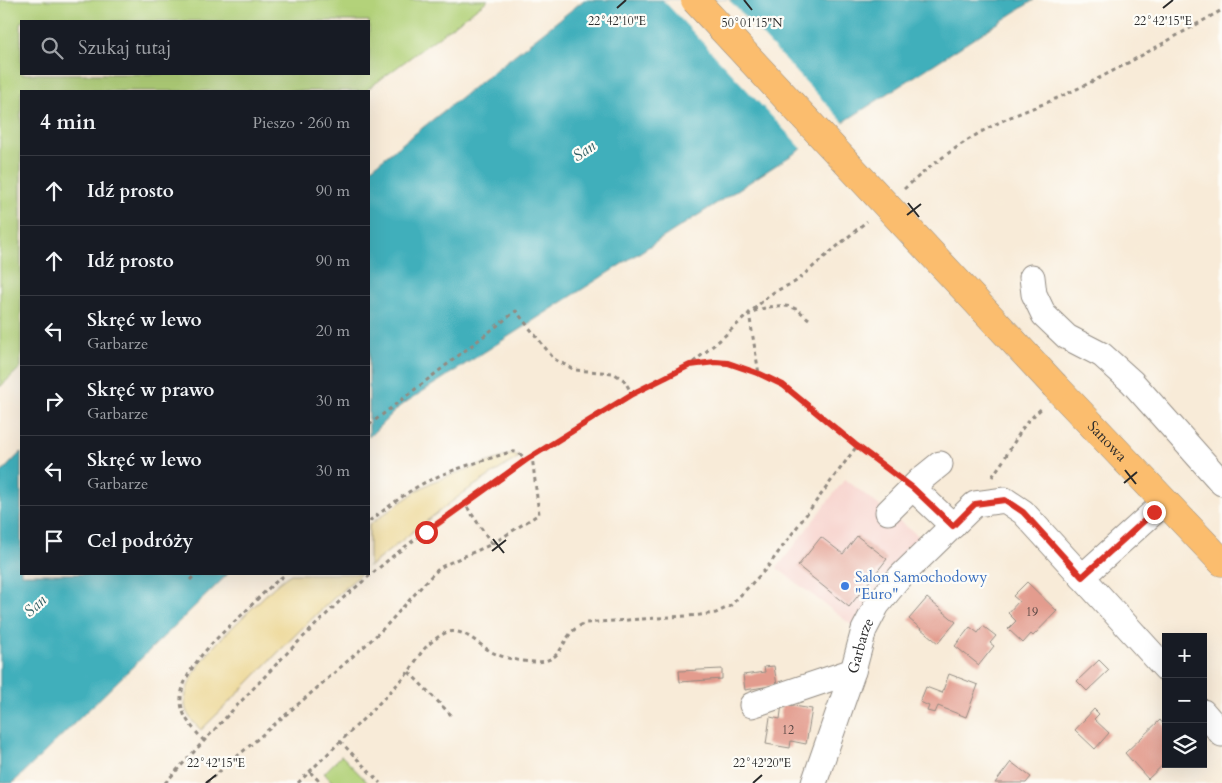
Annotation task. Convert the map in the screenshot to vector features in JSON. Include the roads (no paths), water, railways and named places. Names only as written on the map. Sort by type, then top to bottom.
[{"type":"main road","name":"Sanowa","points":[[695,0],[1049,396],[1165,502],[1222,562]]},
{"type":"street","points":[[1032,277],[1034,294],[1044,315],[1067,336],[1102,355],[1132,382],[1222,483]]},
{"type":"street","points":[[888,512],[940,464]]},
{"type":"street","points":[[913,488],[953,526]]},
{"type":"street","name":"Garbarze","points":[[814,783],[864,630],[877,605],[900,577],[975,504],[1005,500],[1023,512],[1162,664]]},
{"type":"street","points":[[1082,577],[1165,502]]},
{"type":"street","points":[[752,705],[852,671]]},
{"type":"street","points":[[1207,717],[1222,734]]},
{"type":"water","name":"San","points":[[584,0],[1034,0],[400,406],[370,436],[370,169]]},
{"type":"water","name":"San","points":[[20,453],[20,575],[227,575],[13,783],[0,783],[0,474]]},
{"type":"place","name":"Salon Samochodowy \"Euro\"","points":[[845,586]]}]
